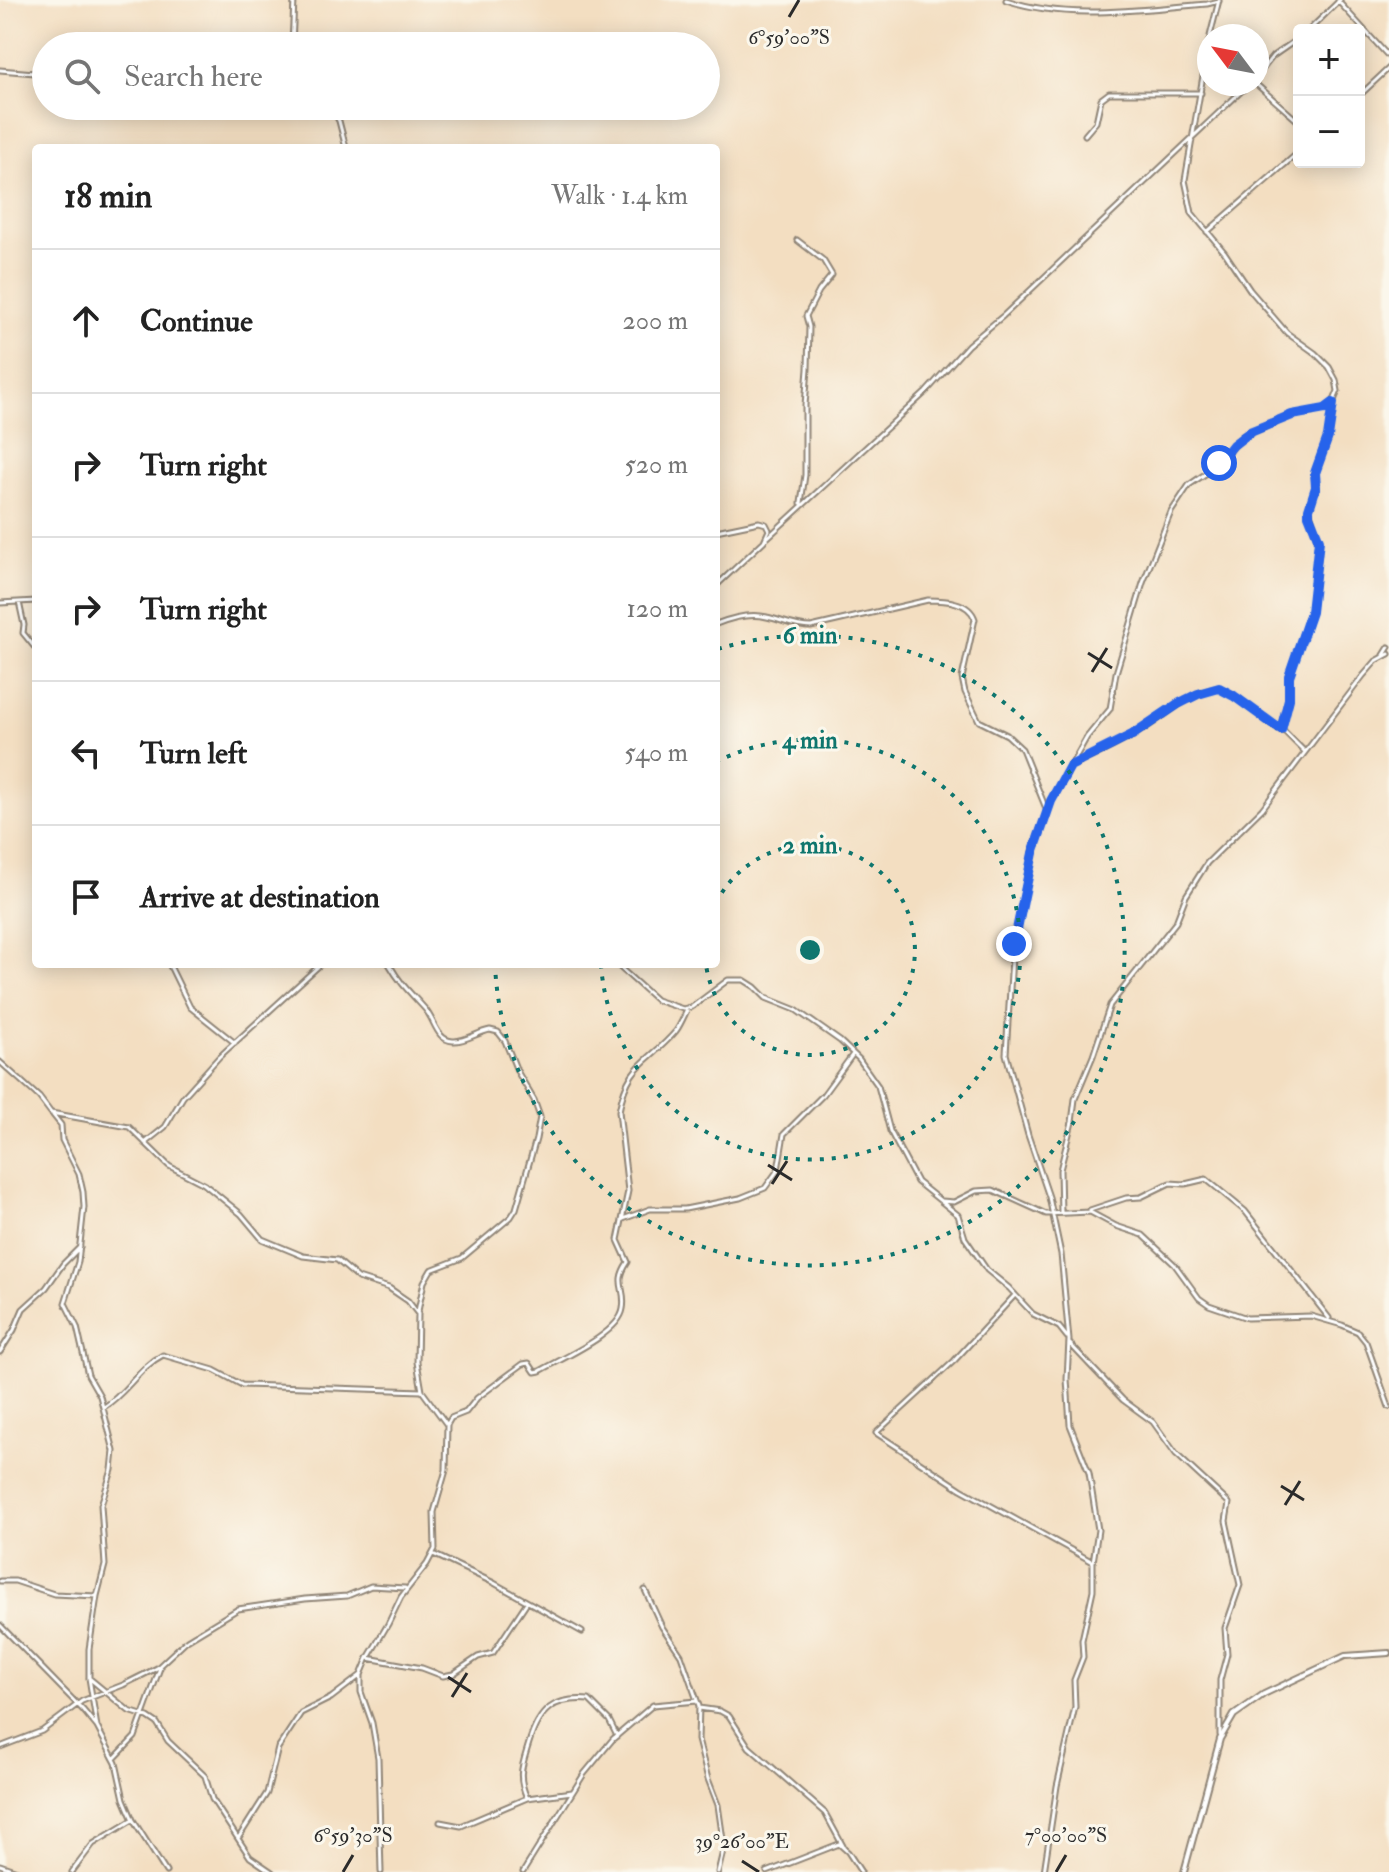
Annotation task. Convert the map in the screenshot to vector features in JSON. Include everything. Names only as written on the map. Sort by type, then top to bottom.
[{"type":"street","points":[[293,32],[294,0]]},
{"type":"street","points":[[1006,0],[1030,8],[1075,11],[1207,4],[1219,0]]},
{"type":"street","points":[[1213,24],[1219,0]]},
{"type":"street","points":[[1315,24],[1339,1],[1389,57]]},
{"type":"street","points":[[1269,61],[1293,42]]},
{"type":"street","points":[[1365,90],[1389,68]]},
{"type":"street","points":[[0,70],[32,72]]},
{"type":"street","points":[[1085,135],[1096,122],[1101,99],[1109,93],[1197,93]]},
{"type":"street","points":[[1269,95],[1293,117]]},
{"type":"street","points":[[1200,96],[1185,180],[1192,213],[1287,333],[1315,353],[1333,373],[1338,391],[1328,437],[1315,473],[1316,487],[1309,509],[1319,540],[1311,612],[1289,676],[1289,699],[1281,730]]},
{"type":"street","points":[[720,582],[926,392],[968,345],[1003,316],[1236,96]]},
{"type":"street","points":[[338,120],[345,144]]},
{"type":"street","points":[[1207,232],[1293,157]]},
{"type":"street","points":[[797,240],[823,260],[832,273],[805,317],[809,327],[805,470],[804,492],[799,507]]},
{"type":"street","points":[[1044,1872],[1057,1786],[1075,1707],[1074,1680],[1083,1657],[1082,1640],[1093,1590],[1093,1562],[1098,1536],[1089,1473],[1070,1425],[1067,1379],[1069,1341],[1061,1254],[1053,1214],[1010,1074],[1005,1043],[1014,944],[1033,853],[1047,812],[1093,727],[1110,709],[1116,673],[1148,567],[1183,491],[1219,463],[1243,436],[1292,415],[1325,409],[1333,403]]},
{"type":"street","points":[[720,530],[759,522],[768,529],[765,540]]},
{"type":"street","points":[[720,623],[761,616],[794,626],[811,627],[928,600],[949,601],[967,607],[975,619],[962,678],[968,699],[979,721],[1007,735],[1022,749],[1047,812]]},
{"type":"street","points":[[0,603],[32,601]]},
{"type":"street","points":[[19,602],[23,633],[32,644]]},
{"type":"street","points":[[1061,1213],[1060,1170],[1075,1099],[1110,1005],[1176,922],[1186,896],[1207,863],[1254,818],[1363,676],[1387,654],[1389,647]]},
{"type":"street","points":[[1070,766],[1132,735],[1178,704],[1219,688],[1281,730],[1305,752]]},
{"type":"street","points":[[171,968],[190,1007],[235,1043]]},
{"type":"street","points":[[145,1143],[165,1127],[183,1097],[235,1043],[317,968]]},
{"type":"street","points":[[391,968],[407,993],[425,1009],[445,1039],[457,1041],[490,1030],[501,1035],[540,1117],[514,1213],[469,1253],[431,1270],[421,1294],[417,1362],[422,1391],[447,1425]]},
{"type":"street","points":[[621,968],[661,1003],[688,1008]]},
{"type":"street","points":[[381,1872],[378,1758],[372,1723],[361,1692],[361,1675],[406,1588],[433,1554],[436,1543],[434,1512],[446,1470],[447,1425],[451,1418],[466,1412],[477,1398],[521,1366],[529,1363],[538,1372],[618,1324],[624,1306],[620,1279],[628,1262],[618,1240],[628,1191],[619,1111],[625,1087],[642,1060],[675,1032],[688,1008],[720,985],[739,979],[772,1001],[796,1010],[854,1054],[878,1086],[890,1131],[917,1182],[961,1218],[965,1238],[981,1263],[1037,1317],[1061,1329],[1123,1400],[1153,1422],[1176,1454],[1229,1503],[1226,1521],[1240,1585],[1225,1628],[1227,1654],[1220,1680],[1220,1739]]},
{"type":"street","points":[[623,1219],[650,1209],[685,1209],[740,1198],[765,1188],[778,1170],[784,1134],[823,1095],[854,1054]]},
{"type":"street","points":[[0,1062],[39,1097],[61,1125],[62,1140],[82,1183],[84,1207],[80,1247],[65,1303],[77,1327],[83,1360],[99,1392],[114,1459],[101,1505],[105,1561],[89,1649],[89,1678],[97,1727]]},
{"type":"street","points":[[51,1113],[126,1126],[135,1131],[169,1166],[204,1184],[241,1214],[262,1239],[303,1256],[337,1260],[358,1278],[396,1292],[418,1314]]},
{"type":"street","points":[[941,1201],[954,1202],[976,1191],[993,1190],[1040,1213],[1053,1214],[1086,1211],[1121,1199],[1141,1197],[1170,1183],[1185,1184],[1206,1179],[1245,1211],[1330,1320]]},
{"type":"street","points":[[1086,1211],[1143,1235],[1175,1265],[1199,1298],[1209,1305],[1247,1318],[1289,1315],[1330,1320],[1363,1337],[1389,1407]]},
{"type":"street","points":[[0,1352],[23,1309],[46,1288],[80,1247]]},
{"type":"street","points":[[1015,1295],[954,1361],[876,1433],[961,1489],[1093,1562]]},
{"type":"street","points":[[103,1407],[117,1397],[145,1367],[163,1355],[214,1370],[242,1385],[422,1391]]},
{"type":"street","points":[[433,1554],[582,1632]]},
{"type":"street","points":[[0,1581],[15,1581],[54,1594],[97,1596]]},
{"type":"street","points":[[0,1747],[42,1731],[93,1695],[123,1685],[162,1664],[187,1640],[238,1609],[347,1596],[371,1586],[406,1588]]},
{"type":"street","points":[[645,1590],[662,1627],[681,1655],[699,1708],[698,1740],[718,1805],[724,1847],[718,1872]]},
{"type":"street","points":[[368,1658],[449,1675],[478,1657],[493,1653],[527,1602]]},
{"type":"street","points":[[0,1625],[97,1727],[114,1759],[133,1820],[166,1872]]},
{"type":"street","points":[[1184,1872],[1220,1739],[1234,1715],[1264,1694],[1345,1656],[1389,1653]]},
{"type":"street","points":[[114,1759],[135,1737],[162,1664]]},
{"type":"street","points":[[239,1837],[267,1793],[278,1748],[301,1713],[331,1698],[361,1675]]},
{"type":"street","points":[[89,1678],[129,1711],[153,1720],[168,1741],[205,1776],[212,1799],[250,1857],[272,1872]]},
{"type":"street","points":[[527,1798],[520,1776],[534,1725],[545,1711],[565,1700],[589,1700],[609,1720],[617,1736]]},
{"type":"street","points":[[523,1872],[590,1765],[617,1736],[653,1705],[697,1701]]},
{"type":"street","points":[[699,1708],[720,1711],[729,1716],[749,1747],[825,1813],[861,1872]]},
{"type":"street","points":[[440,1822],[461,1826],[527,1798],[572,1792]]},
{"type":"street","points":[[72,1872],[93,1843],[133,1820]]},
{"type":"street","points":[[767,1872],[826,1847],[843,1846]]},
{"type":"street","points":[[0,1865],[20,1872]]},
{"type":"route","points":[[1014,944],[1033,853],[1051,801],[1070,766],[1104,751],[1178,704],[1210,689],[1227,691],[1281,730],[1289,699],[1289,676],[1311,612],[1319,540],[1309,509],[1316,487],[1315,473],[1328,437],[1333,403],[1325,409],[1301,412],[1250,432],[1233,445],[1219,463]]}]
